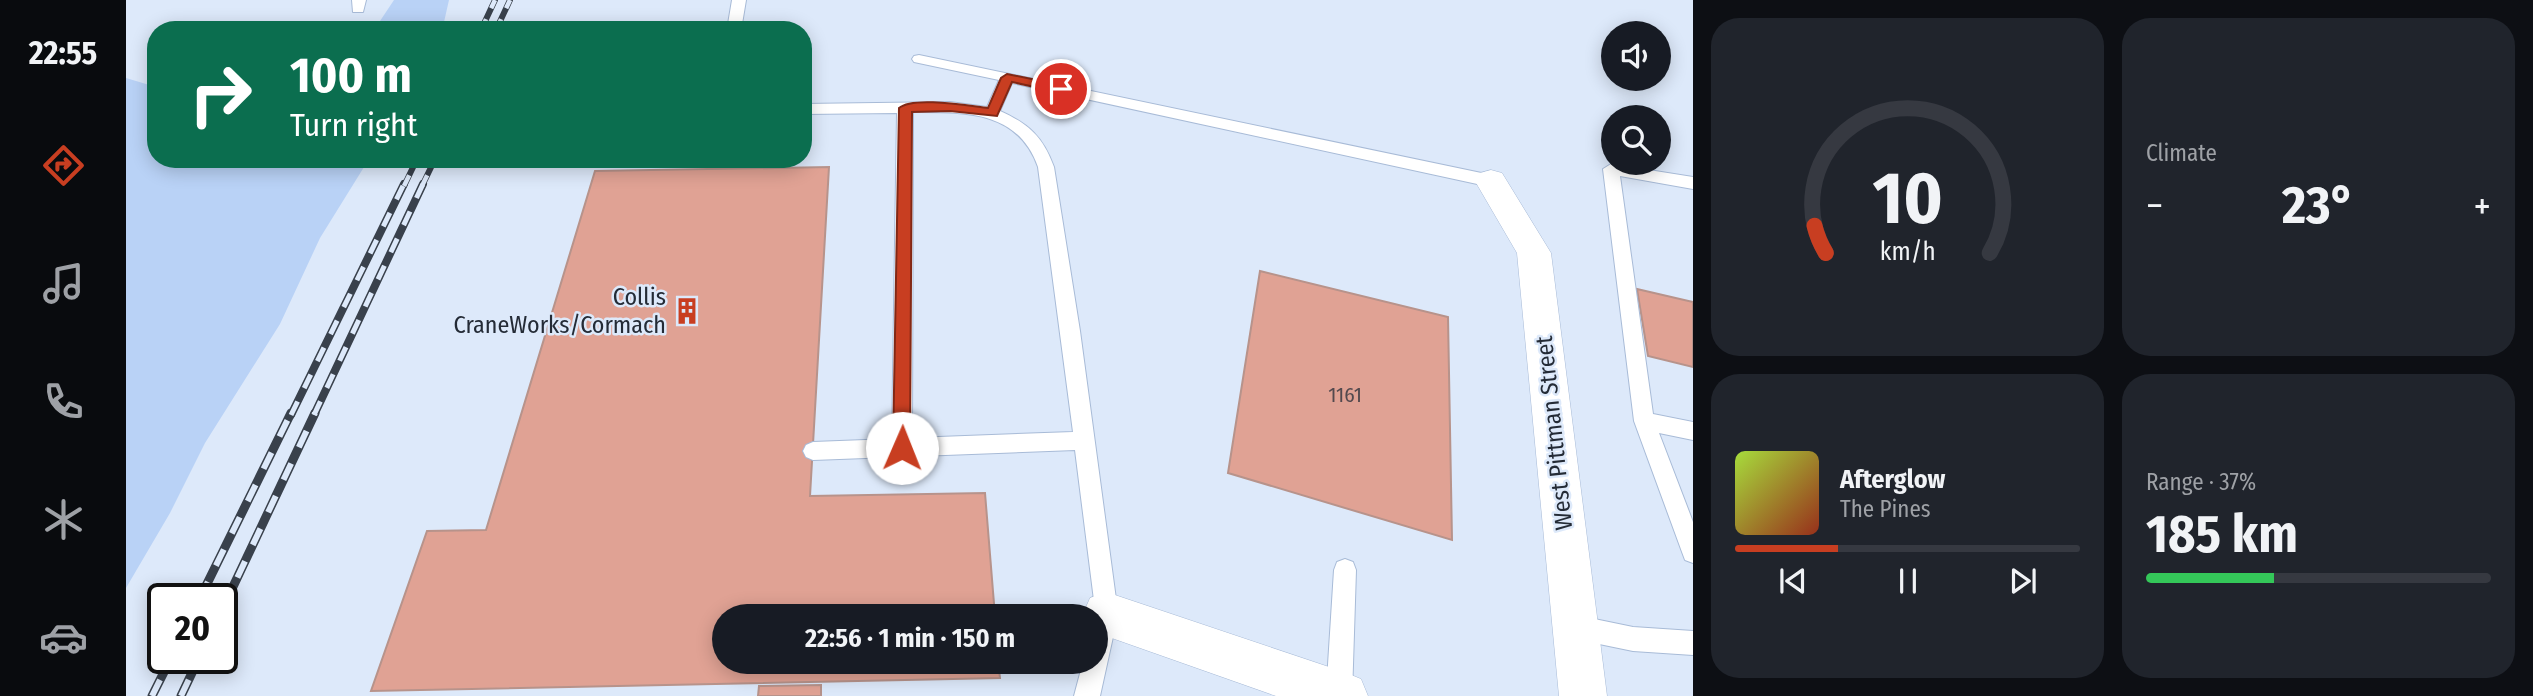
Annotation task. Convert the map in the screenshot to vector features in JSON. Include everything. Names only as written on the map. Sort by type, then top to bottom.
[{"type":"street","name":"West Pittman Street","points":[[1491,181],[1534,253],[1583,696]]},
{"type":"street","points":[[1108,615],[1341,695]]},
{"type":"lane","points":[[736,21],[739,0]]},
{"type":"lane","points":[[919,59],[1491,181]]},
{"type":"lane","points":[[992,113],[1007,78]]},
{"type":"lane","points":[[812,109],[950,107],[992,113],[1020,126],[1039,143],[1046,167],[1105,604]]},
{"type":"lane","points":[[902,448],[905,108]]},
{"type":"lane","points":[[1693,183],[1611,169],[1644,421],[1693,552]]},
{"type":"lane","points":[[1644,421],[1693,431]]},
{"type":"lane","points":[[813,451],[1084,441]]},
{"type":"lane","points":[[1341,695],[1345,570]]},
{"type":"lane","points":[[1575,627],[1633,639],[1693,643]]},
{"type":"lane","points":[[1087,696],[1092,674]]},
{"type":"shaded area","points":[[394,0],[449,0],[444,21],[380,21]]},
{"type":"shaded area","points":[[126,78],[147,84],[147,168],[363,168],[320,238],[280,324],[205,443],[170,513],[126,588]]},
{"type":"building","name":"Collis CraneWorks/Cormach","points":[[829,167],[810,496],[985,493],[994,604],[712,604],[712,674],[1000,674],[1000,678],[371,691],[427,531],[486,530],[595,171]]},
{"type":"building","points":[[1260,271],[1448,317],[1452,540],[1228,473]]},
{"type":"building","points":[[1637,289],[1693,302],[1693,367],[1648,356]]},
{"type":"building","points":[[821,685],[821,696],[758,696],[759,686]]},
{"type":"railway","points":[[485,21],[495,0]]},
{"type":"railway","points":[[500,21],[510,0]]},
{"type":"railway","points":[[404,186],[413,168]]},
{"type":"railway","points":[[422,186],[431,168]]},
{"type":"railway","points":[[291,415],[404,184]]},
{"type":"railway","points":[[314,415],[423,184]]},
{"type":"railway","points":[[207,583],[291,413]]},
{"type":"railway","points":[[235,583],[315,413]]},
{"type":"railway","points":[[152,696],[163,674]]},
{"type":"railway","points":[[181,696],[191,674]]},
{"type":"place","name":"Collis CraneWorks/Cormach","points":[[687,311]]},
{"type":"route","points":[[902,448],[905,108],[950,107],[992,113],[1007,78],[1061,89]]}]
